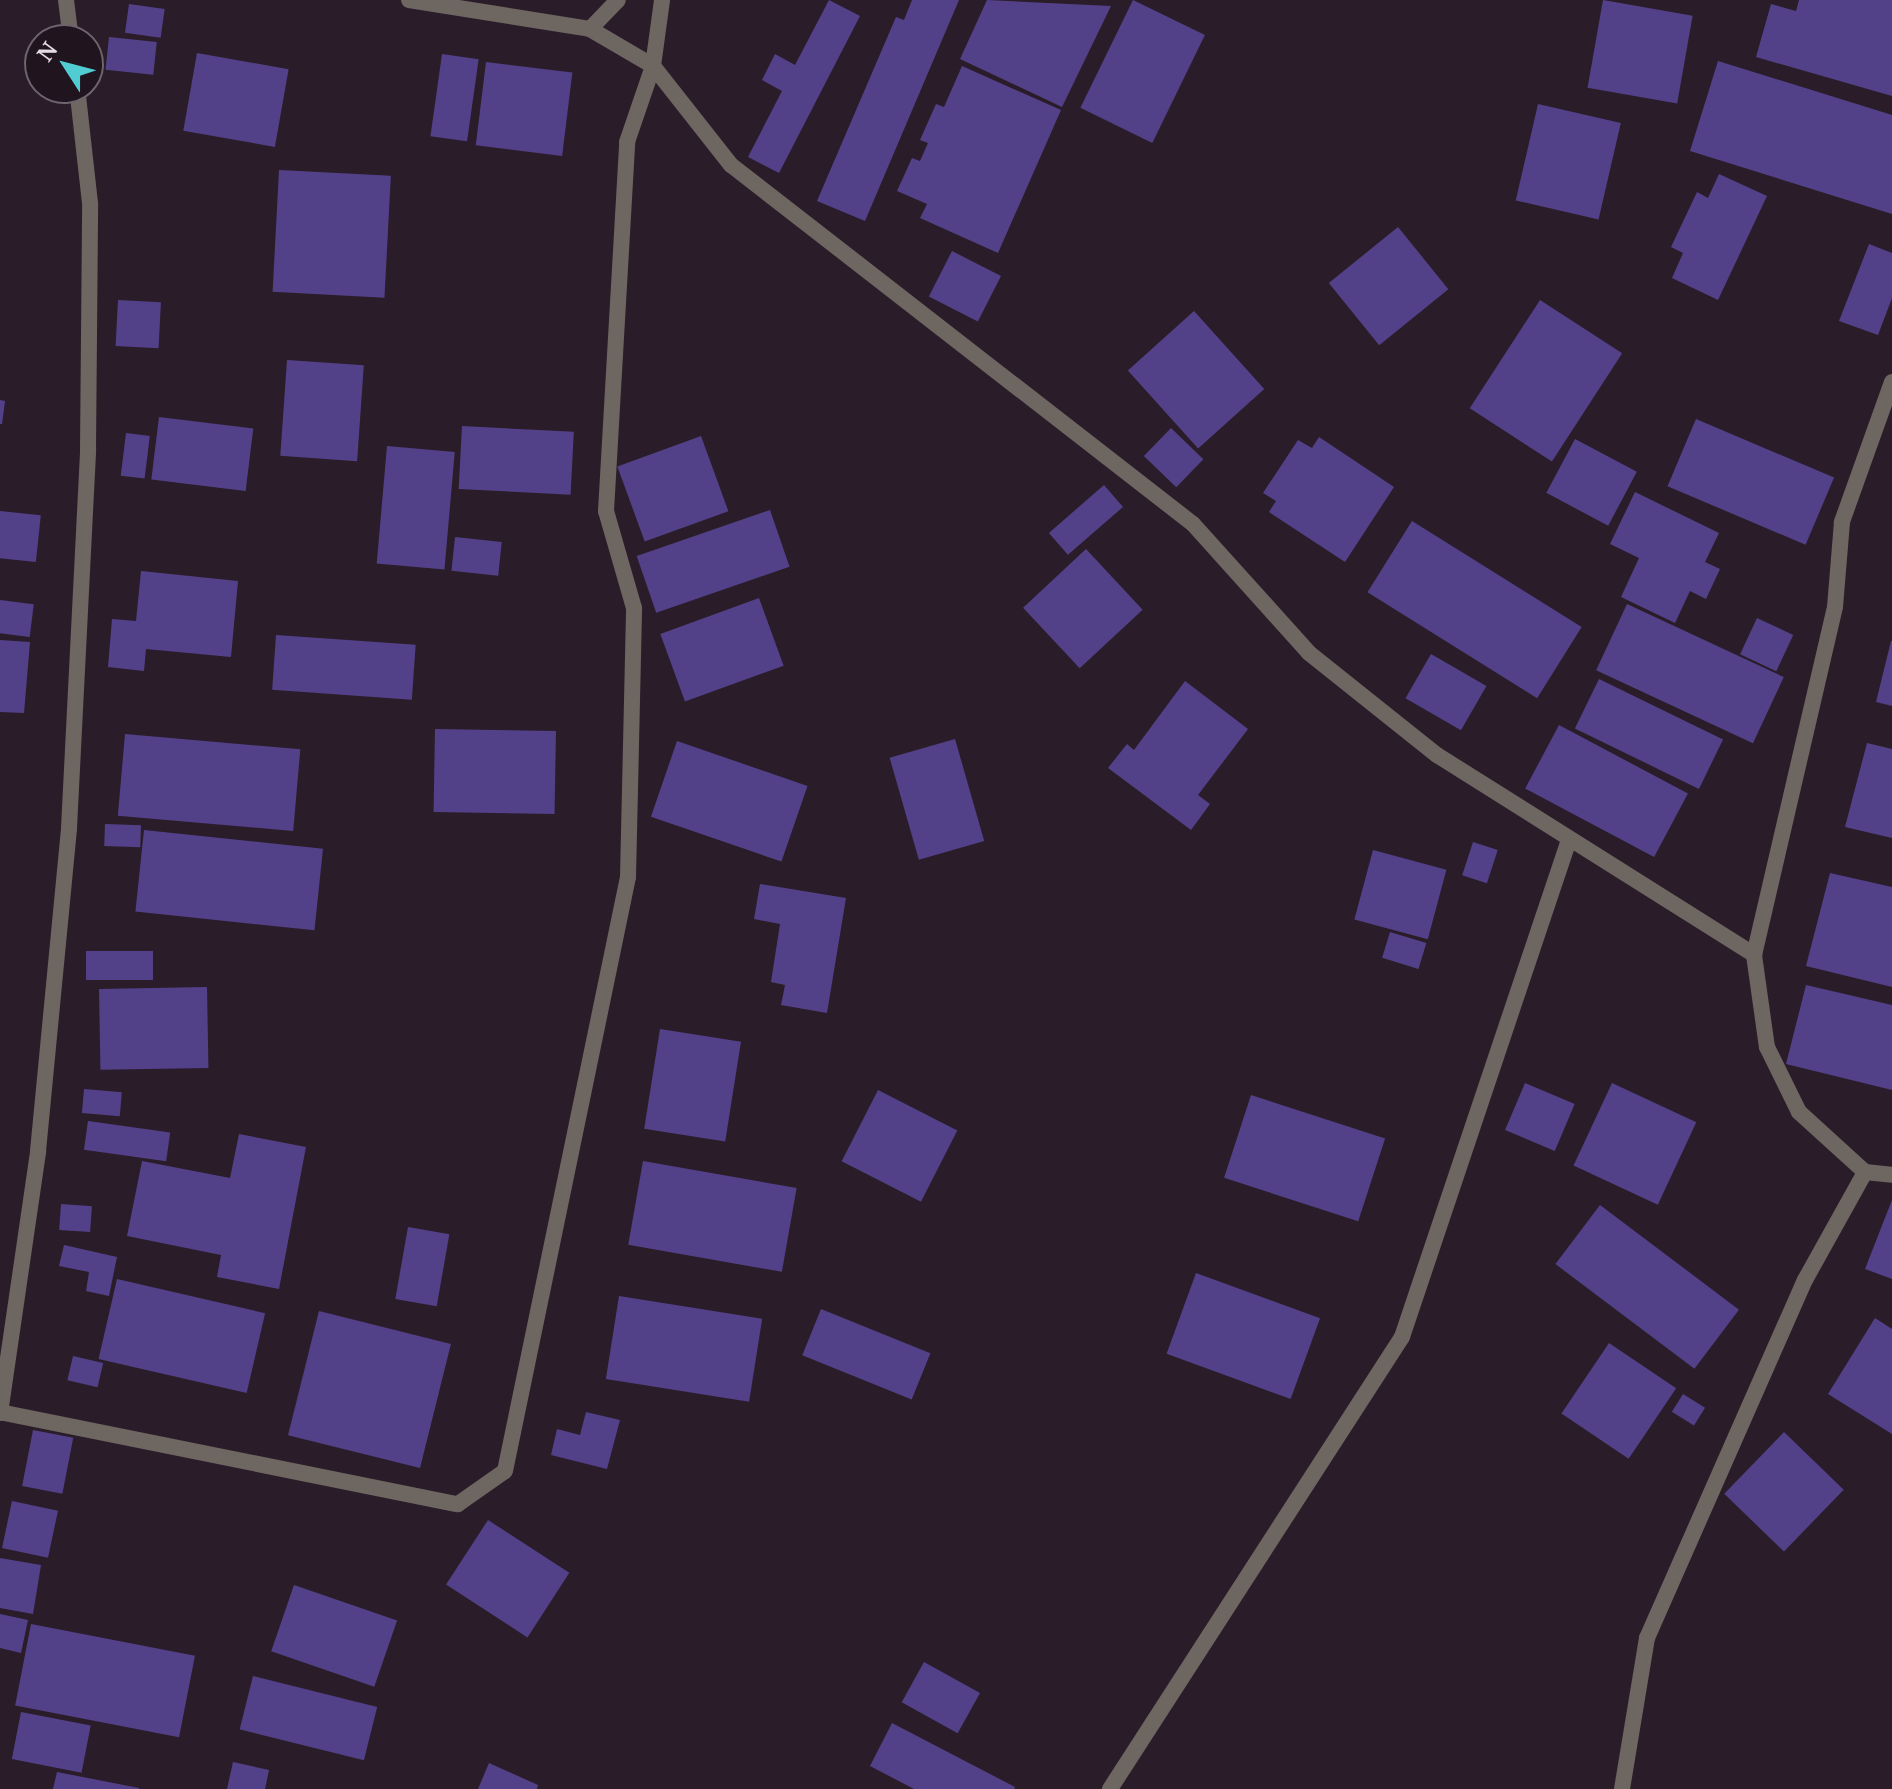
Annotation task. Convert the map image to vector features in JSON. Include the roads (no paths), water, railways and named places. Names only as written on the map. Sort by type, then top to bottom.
[{"type":"street","points":[[66,0],[69,24]]},
{"type":"street","points":[[409,0],[590,29],[653,66],[731,165],[1193,524],[1309,653],[1437,755],[1568,843],[1754,955]]},
{"type":"street","points":[[590,29],[618,0]]},
{"type":"street","points":[[79,104],[90,203],[88,449],[69,828],[38,1151],[0,1412],[458,1504],[505,1471],[628,877],[634,608],[606,511],[627,142],[653,66],[662,0]]},
{"type":"street","points":[[1892,382],[1842,522],[1835,607],[1754,955],[1767,1047],[1799,1112],[1865,1172],[1892,1175]]},
{"type":"street","points":[[1110,1789],[1402,1337],[1568,843]]},
{"type":"street","points":[[1622,1789],[1647,1638],[1805,1280],[1865,1172]]}]
